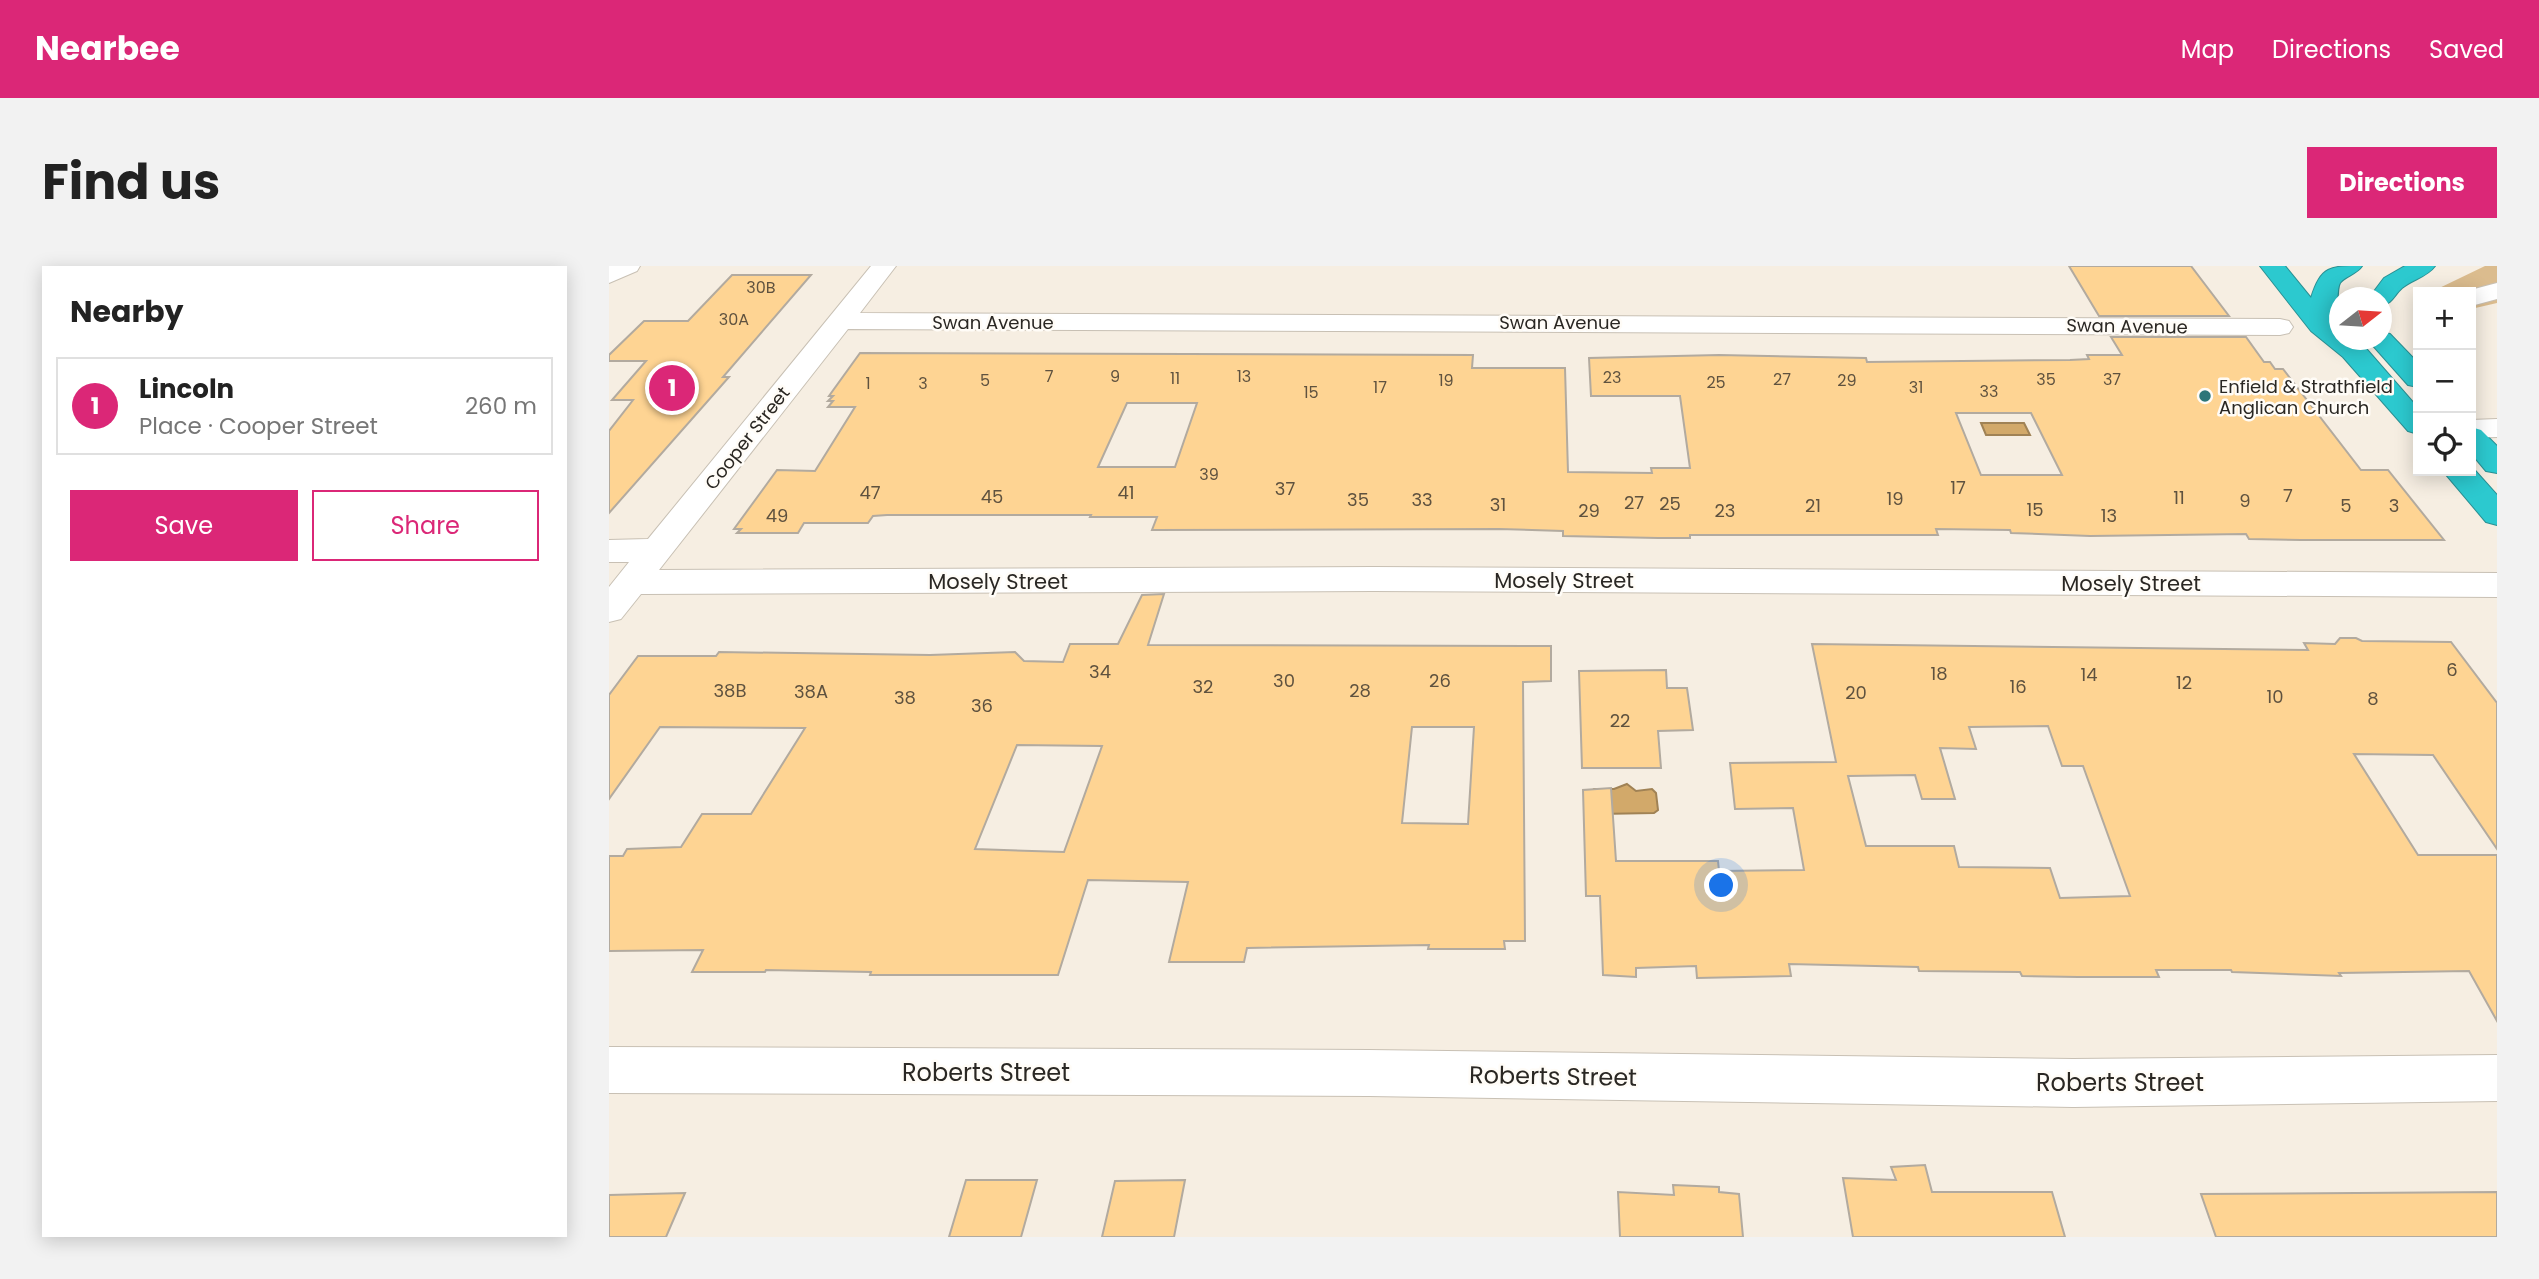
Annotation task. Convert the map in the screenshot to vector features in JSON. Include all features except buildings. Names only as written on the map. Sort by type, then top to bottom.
[{"type":"highway","points":[[2272,266],[2320,326],[2329,331]]},
{"type":"highway","points":[[2390,287],[2423,266]]},
{"type":"highway","points":[[2329,289],[2324,298],[2329,308]]},
{"type":"highway","points":[[2392,349],[2413,373]]},
{"type":"highway","points":[[2354,350],[2413,419]]},
{"type":"highway","points":[[2476,441],[2497,464]]},
{"type":"highway","points":[[2462,476],[2497,515]]},
{"type":"street","points":[[609,276],[628,266]]},
{"type":"street","name":"Cooper Street","points":[[609,610],[884,266]]},
{"type":"street","points":[[2476,297],[2497,291]]},
{"type":"street","name":"Swan Avenue","points":[[840,321],[1430,321],[2280,327]]},
{"type":"street","points":[[2476,429],[2497,428]]},
{"type":"street","points":[[609,551],[657,550]]},
{"type":"street","name":"Mosely Street","points":[[632,582],[1400,579],[2497,585]]},
{"type":"street","name":"Roberts Street","points":[[609,1070],[1355,1073],[2073,1083],[2497,1078]]},
{"type":"shaded area","points":[[2485,266],[2497,266],[2497,303],[2476,308],[2476,287],[2441,287]]},
{"type":"shaded area","points":[[1981,423],[2024,423],[2030,435],[1986,435]]},
{"type":"shaded area","points":[[1627,784],[1636,791],[1652,789],[1656,793],[1658,810],[1654,813],[1599,814],[1592,791],[1614,789]]},
{"type":"place","name":"Lincoln","points":[[672,388]]},
{"type":"place","name":"Enfield & Strathfield Anglican Church","points":[[2205,396]]}]
